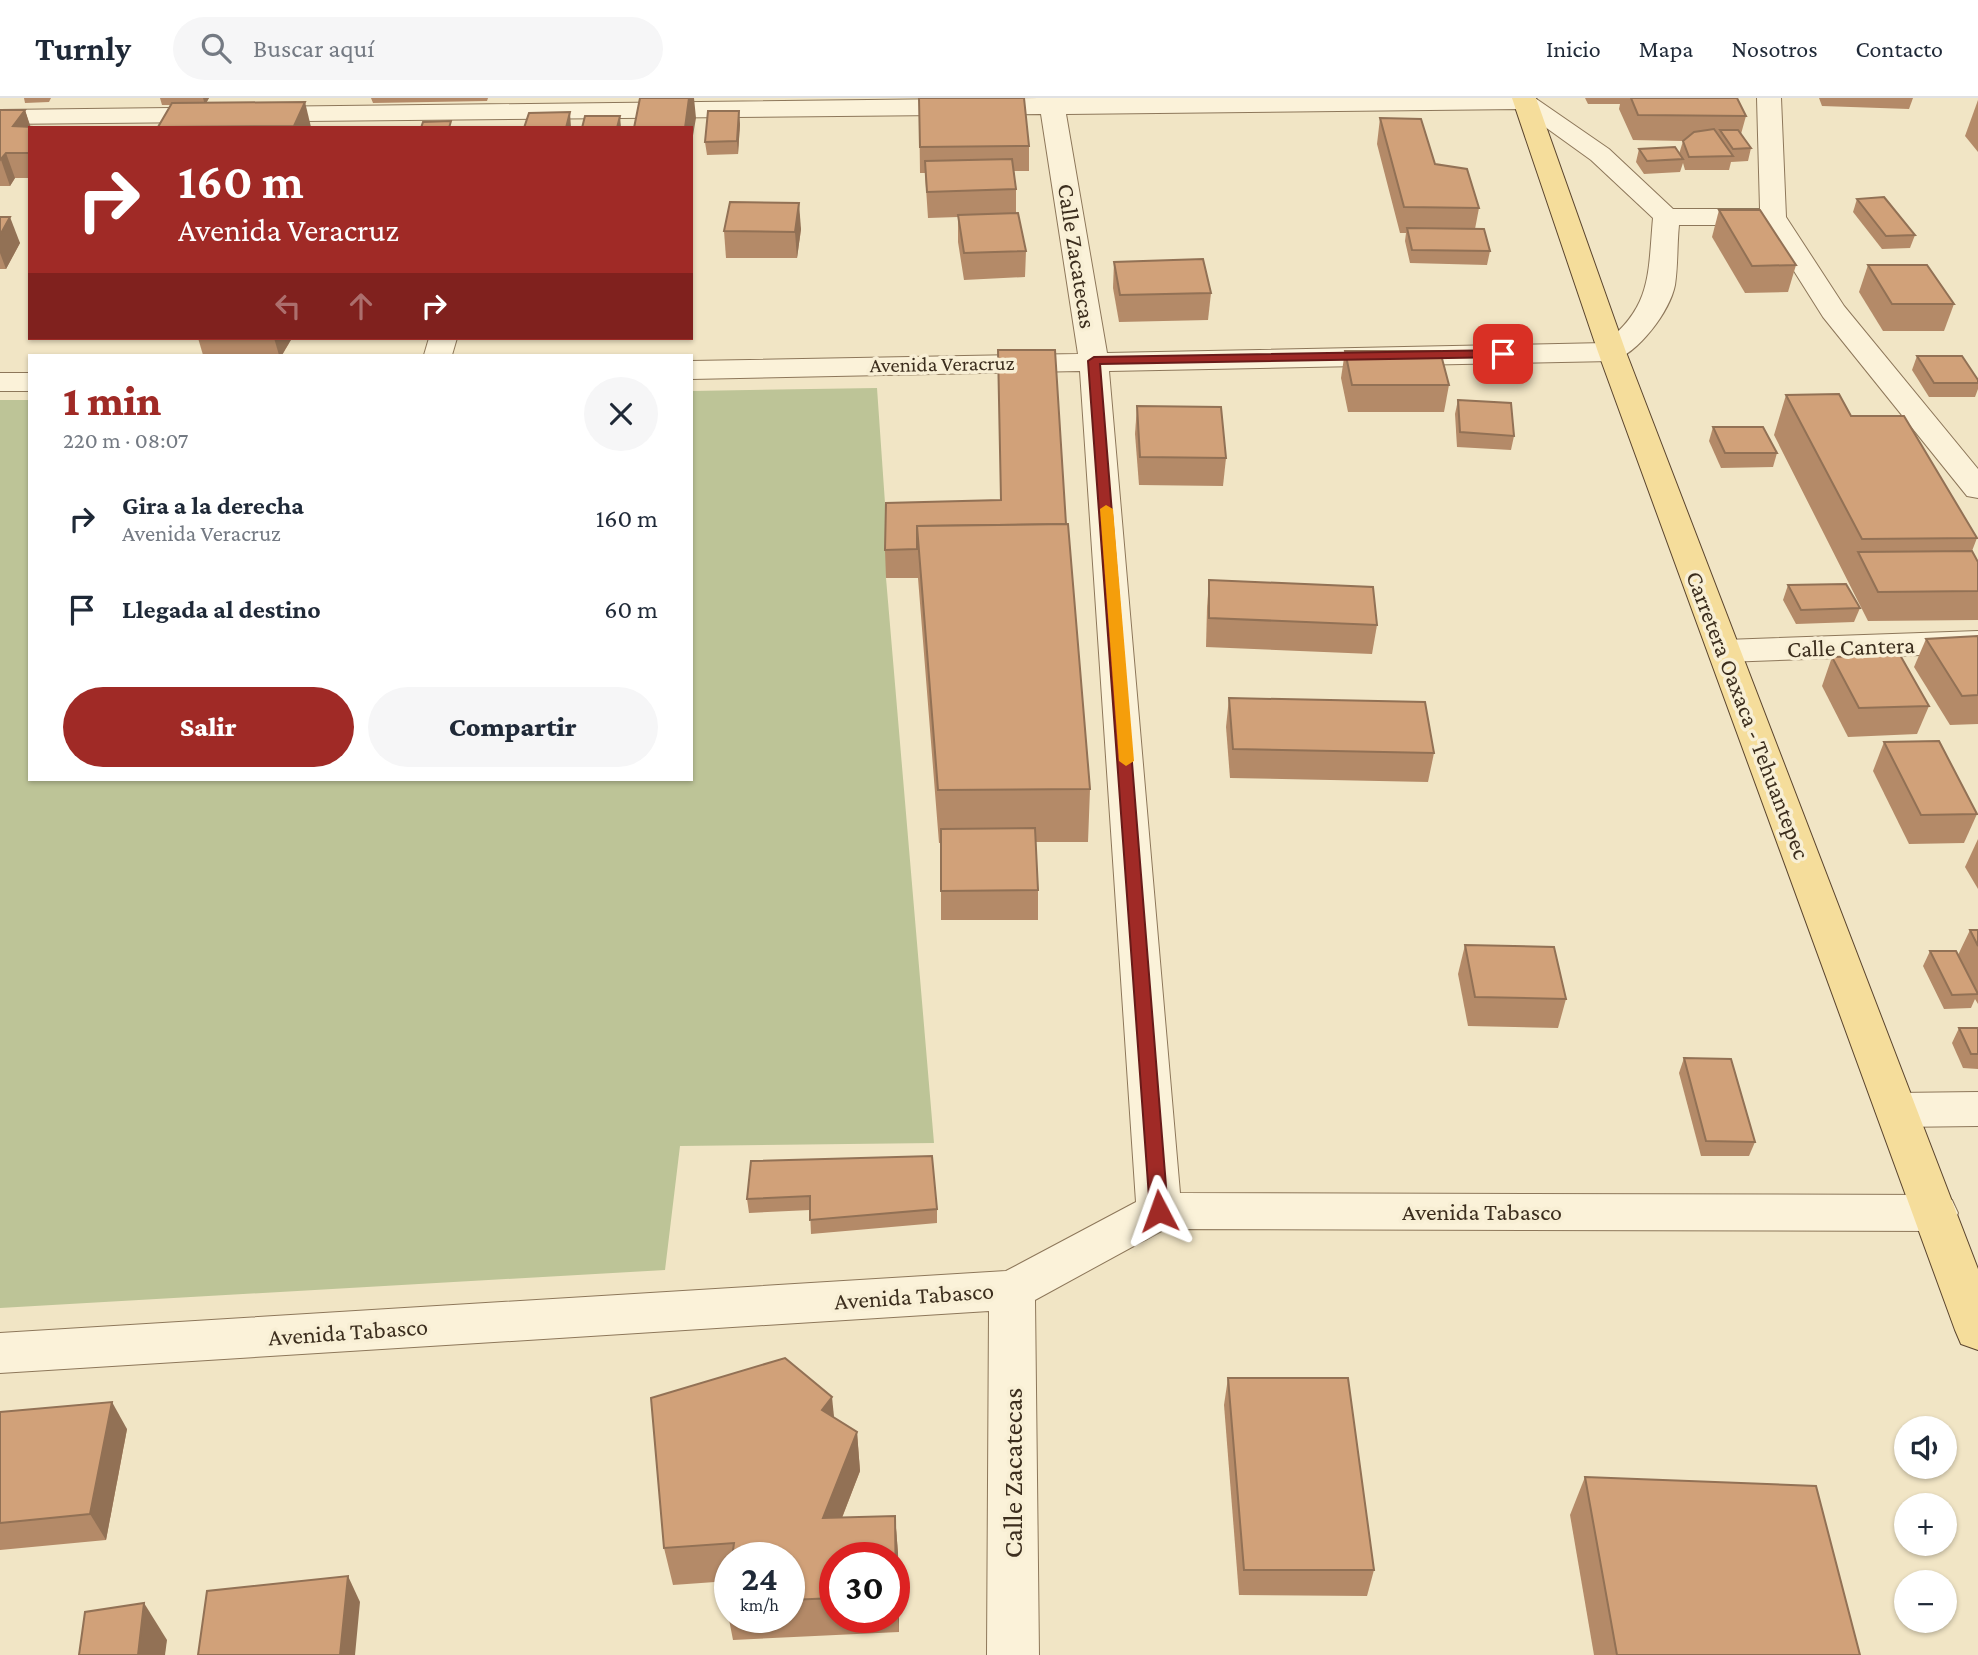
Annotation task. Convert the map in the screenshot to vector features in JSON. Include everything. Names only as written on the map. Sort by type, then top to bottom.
[{"type":"main road","name":"Carretera Oaxaca - Tehuantepec","points":[[1525,100],[1612,352],[1978,1331]]},
{"type":"street","points":[[1769,98],[1773,217],[1833,311],[1978,489]]},
{"type":"street","points":[[0,117],[509,113],[1052,102],[1525,100],[1635,183],[1666,217],[1661,287],[1637,332],[1612,352]]},
{"type":"street","name":"Calle Zacatecas","points":[[1052,102],[1094,361],[1159,1211]]},
{"type":"street","points":[[1666,217],[1773,217]]},
{"type":"street","name":"Avenida Veracruz","points":[[693,370],[1612,352]]},
{"type":"street","points":[[0,382],[28,382]]},
{"type":"street","name":"Calle Cantera","points":[[1725,651],[1978,642]]},
{"type":"street","points":[[1896,1110],[1978,1109]]},
{"type":"street","name":"Avenida Tabasco","points":[[0,1353],[1012,1290],[1159,1211],[1936,1213]]},
{"type":"street","name":"Calle Zacatecas","points":[[1012,1290],[1013,1655]]},
{"type":"green space","points":[[877,388],[887,532],[886,578],[934,1143],[680,1146],[665,1270],[0,1308],[0,400],[28,400],[28,781],[693,781],[693,391]]},
{"type":"building","points":[[640,98],[689,98],[685,126],[634,126]]},
{"type":"building","points":[[919,98],[1024,98],[1029,146],[920,147]]},
{"type":"building","points":[[1631,98],[1737,98],[1746,116],[1638,115]]},
{"type":"building","points":[[305,102],[294,126],[159,126],[172,103]]},
{"type":"building","points":[[0,110],[25,110],[13,126],[28,127],[28,153],[6,153],[0,160]]},
{"type":"building","points":[[708,111],[739,111],[737,141],[705,142]]},
{"type":"building","points":[[570,112],[566,126],[525,126],[529,113]]},
{"type":"building","points":[[585,116],[620,116],[618,126],[582,126]]},
{"type":"building","points":[[1380,118],[1421,119],[1435,164],[1467,169],[1479,208],[1404,207]]},
{"type":"building","points":[[451,121],[450,126],[422,126],[423,122]]},
{"type":"building","points":[[1714,129],[1733,156],[1689,157],[1683,141],[1694,132]]},
{"type":"building","points":[[1720,130],[1738,130],[1751,148],[1733,149]]},
{"type":"building","points":[[1675,147],[1683,159],[1647,161],[1639,149]]},
{"type":"building","points":[[1012,159],[1016,189],[927,192],[925,161]]},
{"type":"building","points":[[1884,197],[1915,235],[1886,236],[1857,199]]},
{"type":"building","points":[[730,202],[799,203],[795,232],[724,231]]},
{"type":"building","points":[[1719,210],[1760,210],[1796,265],[1752,266]]},
{"type":"building","points":[[1018,213],[1026,251],[964,253],[958,215]]},
{"type":"building","points":[[0,217],[10,217],[0,235]]},
{"type":"building","points":[[1407,228],[1484,229],[1490,251],[1412,250]]},
{"type":"building","points":[[1203,259],[1211,293],[1120,295],[1114,262]]},
{"type":"building","points":[[1868,265],[1927,265],[1954,304],[1892,304]]},
{"type":"building","points":[[998,350],[1055,350],[1066,524],[917,526],[917,549],[885,550],[886,503],[1001,500]]},
{"type":"building","points":[[1345,351],[1440,351],[1449,385],[1352,385]]},
{"type":"building","points":[[1917,356],[1962,356],[1978,383],[1934,383]]},
{"type":"building","points":[[1839,394],[1851,416],[1904,416],[1977,538],[1862,539],[1786,395]]},
{"type":"building","points":[[1458,400],[1511,403],[1514,436],[1460,432]]},
{"type":"building","points":[[1137,406],[1221,407],[1226,458],[1140,457]]},
{"type":"building","points":[[1713,427],[1763,427],[1777,453],[1725,453]]},
{"type":"building","points":[[1068,524],[1090,789],[938,790],[917,526]]},
{"type":"building","points":[[1972,551],[1978,562],[1978,591],[1878,592],[1858,552]]},
{"type":"building","points":[[1209,580],[1373,587],[1377,625],[1209,618]]},
{"type":"building","points":[[1846,584],[1860,608],[1801,610],[1788,585]]},
{"type":"building","points":[[1978,636],[1978,695],[1962,696],[1926,639]]},
{"type":"building","points":[[1900,655],[1929,706],[1859,708],[1832,657]]},
{"type":"building","points":[[1229,698],[1425,702],[1434,753],[1233,749]]},
{"type":"building","points":[[1939,741],[1977,814],[1921,815],[1884,742]]},
{"type":"building","points":[[1035,828],[1038,890],[941,891],[941,829]]},
{"type":"building","points":[[1970,930],[1978,930],[1978,946]]},
{"type":"building","points":[[1465,945],[1554,947],[1566,999],[1475,997]]},
{"type":"building","points":[[1930,951],[1956,951],[1978,994],[1952,995]]},
{"type":"building","points":[[1959,1028],[1978,1028],[1978,1054],[1971,1054]]},
{"type":"building","points":[[1684,1058],[1731,1059],[1755,1142],[1706,1141]]},
{"type":"building","points":[[932,1156],[937,1209],[810,1220],[810,1196],[747,1199],[751,1161]]},
{"type":"building","points":[[785,1358],[832,1397],[822,1410],[857,1432],[823,1518],[895,1516],[895,1542],[819,1542],[819,1599],[805,1599],[805,1542],[714,1542],[714,1544],[664,1548],[651,1398]]},
{"type":"building","points":[[1228,1378],[1348,1378],[1374,1570],[1244,1570]]},
{"type":"building","points":[[112,1402],[90,1514],[0,1523],[0,1412]]},
{"type":"building","points":[[1585,1477],[1816,1486],[1860,1655],[1617,1655]]},
{"type":"building","points":[[348,1576],[340,1655],[198,1655],[207,1591]]},
{"type":"building","points":[[144,1603],[138,1655],[79,1655],[85,1612]]},
{"type":"slow traffic","points":[[1106,509],[1126,761]]},
{"type":"route","points":[[1159,1211],[1128,776],[1094,361],[1503,354]]}]
